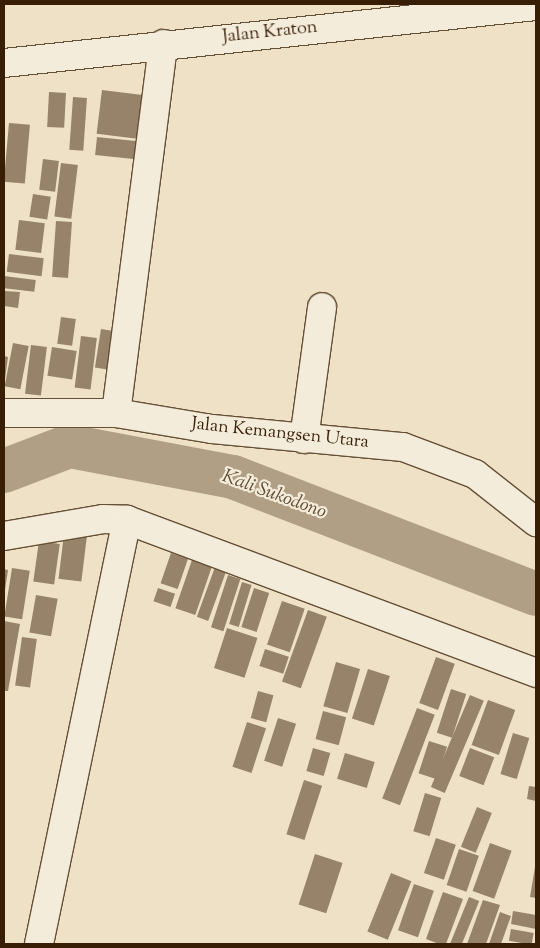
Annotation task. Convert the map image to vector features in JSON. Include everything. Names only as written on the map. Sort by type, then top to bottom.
[{"type":"street","name":"Jalan Kraton","points":[[4,63],[163,44],[536,6]]},
{"type":"street","points":[[116,413],[163,44]]},
{"type":"street","points":[[304,439],[322,307]]},
{"type":"street","name":"Jalan Kemangsen Utara","points":[[4,412],[116,413],[304,439],[403,447],[441,458],[490,483],[536,522]]},
{"type":"street","points":[[4,536],[103,519],[127,520],[536,673]]},
{"type":"street","points":[[39,944],[127,520]]},
{"type":"building","points":[[102,90],[153,96],[147,140],[97,134]]},
{"type":"building","points":[[49,92],[66,93],[64,128],[47,127]]},
{"type":"building","points":[[73,97],[87,98],[83,151],[69,150]]},
{"type":"building","points":[[9,123],[30,125],[25,184],[4,182]]},
{"type":"building","points":[[97,137],[150,143],[148,160],[95,155]]},
{"type":"building","points":[[43,159],[59,161],[55,192],[39,190]]},
{"type":"building","points":[[61,163],[78,165],[71,219],[54,217]]},
{"type":"building","points":[[33,194],[51,197],[47,220],[29,217]]},
{"type":"building","points":[[19,220],[45,223],[41,253],[15,250]]},
{"type":"building","points":[[56,221],[72,222],[68,278],[52,277]]},
{"type":"building","points":[[9,254],[44,258],[42,276],[7,272]]},
{"type":"building","points":[[4,276],[36,280],[34,292],[4,288]]},
{"type":"building","points":[[4,291],[20,292],[18,308],[4,306]]},
{"type":"building","points":[[61,317],[76,319],[72,346],[57,344]]},
{"type":"building","points":[[101,329],[126,333],[120,371],[95,368]]},
{"type":"building","points":[[81,336],[97,338],[91,390],[75,388]]},
{"type":"building","points":[[13,343],[29,346],[20,389],[5,386]]},
{"type":"building","points":[[31,345],[47,347],[41,396],[25,394]]},
{"type":"building","points":[[52,347],[77,351],[72,380],[47,376]]},
{"type":"building","points":[[4,356],[8,357],[5,379],[4,379]]},
{"type":"building","points":[[64,534],[87,537],[81,581],[59,579]]},
{"type":"building","points":[[39,541],[60,544],[54,585],[33,582]]},
{"type":"building","points":[[171,553],[188,559],[178,589],[161,583]]},
{"type":"building","points":[[192,560],[212,567],[195,615],[175,608]]},
{"type":"building","points":[[215,567],[226,571],[208,621],[197,617]]},
{"type":"building","points":[[12,568],[30,571],[22,619],[4,616]]},
{"type":"building","points":[[4,569],[8,570],[5,590],[4,590]]},
{"type":"building","points":[[228,575],[240,579],[223,631],[211,627]]},
{"type":"building","points":[[242,582],[252,585],[239,627],[229,624]]},
{"type":"building","points":[[158,588],[175,594],[170,607],[153,601]]},
{"type":"building","points":[[254,588],[269,593],[257,632],[241,627]]},
{"type":"building","points":[[36,595],[58,599],[51,636],[29,632]]},
{"type":"building","points":[[282,601],[305,609],[290,652],[267,644]]},
{"type":"building","points":[[308,610],[327,617],[301,688],[282,681]]},
{"type":"building","points":[[4,621],[20,624],[8,691],[4,691]]},
{"type":"building","points":[[227,628],[257,638],[244,678],[214,668]]},
{"type":"building","points":[[22,637],[37,639],[30,688],[15,686]]},
{"type":"building","points":[[265,649],[289,657],[283,674],[259,666]]},
{"type":"building","points":[[436,657],[455,664],[438,710],[419,703]]},
{"type":"building","points":[[336,662],[360,669],[347,713],[323,706]]},
{"type":"building","points":[[368,669],[390,676],[374,726],[352,718]]},
{"type":"building","points":[[451,689],[466,694],[452,738],[437,733]]},
{"type":"building","points":[[258,691],[273,695],[266,722],[251,718]]},
{"type":"building","points":[[470,695],[484,701],[445,793],[431,787]]},
{"type":"building","points":[[488,700],[515,710],[499,755],[472,745]]},
{"type":"building","points":[[417,708],[435,715],[400,805],[382,799]]},
{"type":"building","points":[[323,711],[346,717],[339,745],[315,739]]},
{"type":"building","points":[[278,718],[296,724],[282,767],[264,761]]},
{"type":"building","points":[[247,722],[266,728],[251,773],[232,767]]},
{"type":"building","points":[[513,733],[529,738],[517,779],[500,774]]},
{"type":"building","points":[[429,741],[447,747],[437,779],[418,773]]},
{"type":"building","points":[[313,748],[330,753],[324,776],[306,771]]},
{"type":"building","points":[[470,748],[494,757],[484,785],[459,776]]},
{"type":"building","points":[[345,753],[375,762],[367,788],[337,779]]},
{"type":"building","points":[[304,780],[322,786],[304,840],[286,834]]},
{"type":"building","points":[[529,786],[536,787],[536,801],[527,799]]},
{"type":"building","points":[[425,793],[441,798],[430,836],[413,831]]},
{"type":"building","points":[[477,807],[492,813],[476,853],[461,847]]},
{"type":"building","points":[[436,838],[456,845],[444,880],[424,873]]},
{"type":"building","points":[[490,843],[512,851],[494,899],[473,891]]},
{"type":"building","points":[[459,849],[479,856],[466,892],[447,885]]},
{"type":"building","points":[[315,854],[343,863],[326,913],[299,904]]},
{"type":"building","points":[[536,868],[536,898],[530,897]]},
{"type":"building","points":[[391,873],[411,881],[388,940],[367,931]]},
{"type":"building","points":[[414,884],[434,891],[418,937],[398,930]]},
{"type":"building","points":[[443,892],[463,899],[446,944],[439,944],[426,939]]},
{"type":"building","points":[[469,897],[479,901],[462,944],[450,943]]},
{"type":"building","points":[[483,900],[500,905],[486,944],[467,944]]},
{"type":"building","points":[[513,911],[536,915],[536,929],[511,924]]},
{"type":"building","points":[[500,912],[511,916],[501,944],[489,944]]},
{"type":"building","points":[[511,929],[534,933],[532,944],[509,941]]},
{"type":"waterway","name":"Kali Sukodono","points":[[4,471],[69,446],[233,477],[536,594]]}]
